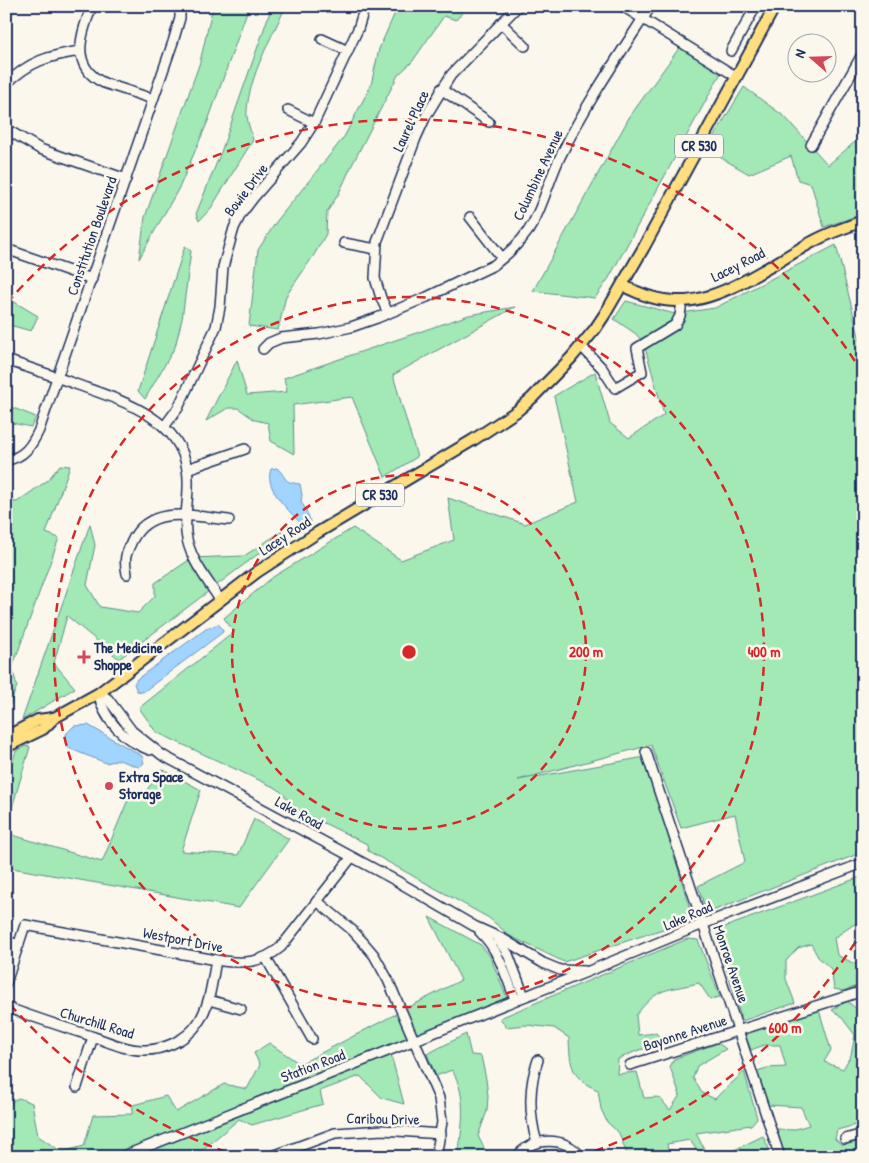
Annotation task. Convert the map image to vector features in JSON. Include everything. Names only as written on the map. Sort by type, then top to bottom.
[{"type":"main road","name":"CR 530","points":[[581,346],[595,329],[622,286],[775,6]]},
{"type":"main road","name":"Lacey Road","points":[[622,286],[640,294],[677,302],[707,297],[739,284],[817,240],[863,221]]},
{"type":"main road","name":"Lacey Road","points":[[6,747],[42,729],[54,718],[99,694],[257,572],[303,541],[485,433],[517,411],[540,390],[581,346]]},
{"type":"main road","name":"Lacey Road","points":[[6,737],[38,720],[54,718]]},
{"type":"street","points":[[92,6],[81,35],[80,51],[87,68],[97,79],[154,99]]},
{"type":"street","name":"Constitution Boulevard","points":[[6,460],[25,452],[34,440],[58,378],[178,27],[180,6]]},
{"type":"street","name":"Bowie Drive","points":[[164,427],[178,408],[216,327],[220,307],[223,267],[234,228],[241,214],[301,143],[314,123],[358,29],[365,6]]},
{"type":"street","name":"Laurel Place","points":[[388,313],[380,298],[375,278],[376,249],[383,222],[416,138],[441,89],[451,75],[518,6]]},
{"type":"street","points":[[622,6],[737,77]]},
{"type":"street","name":"Columbine Avenue","points":[[263,349],[273,340],[319,334],[351,327],[388,313],[494,265],[502,258],[517,244],[532,225],[561,154],[591,100],[651,6]]},
{"type":"street","points":[[731,51],[756,6]]},
{"type":"street","points":[[501,22],[525,46]]},
{"type":"street","points":[[322,39],[348,51]]},
{"type":"street","points":[[6,84],[24,68],[45,57],[80,51]]},
{"type":"street","points":[[811,145],[863,53]]},
{"type":"street","points":[[854,69],[863,73]]},
{"type":"street","points":[[441,89],[489,122]]},
{"type":"street","points":[[288,110],[314,123]]},
{"type":"street","points":[[6,129],[40,149],[126,180]]},
{"type":"street","points":[[470,217],[502,258]]},
{"type":"street","points":[[344,243],[376,249]]},
{"type":"street","points":[[6,249],[92,279]]},
{"type":"street","points":[[581,346],[602,368],[615,388],[642,372],[638,348],[676,325],[680,316],[682,301]]},
{"type":"street","points":[[6,360],[129,404],[147,414],[164,427],[178,444],[187,469],[186,533],[192,556],[220,600]]},
{"type":"street","points":[[187,469],[245,449]]},
{"type":"street","points":[[127,574],[125,559],[138,529],[152,520],[161,516],[186,515],[229,520]]},
{"type":"street","name":"Lake Road","points":[[99,694],[100,704],[118,729],[127,739],[142,748],[162,755],[395,880],[474,926],[496,936],[552,968],[590,971]]},
{"type":"street","name":"Monroe Avenue","points":[[646,752],[780,1157]]},
{"type":"street","name":"Westport Drive","points":[[6,983],[25,925],[216,960],[245,963],[266,958],[281,947],[351,858]]},
{"type":"street","name":"Lake Road","points":[[474,926],[493,947],[520,998],[703,924],[863,863]]},
{"type":"street","points":[[318,901],[352,930],[374,955],[388,980],[438,1098],[442,1122],[436,1157]]},
{"type":"street","points":[[496,936],[508,954],[520,998]]},
{"type":"street","points":[[6,941],[19,945]]},
{"type":"street","points":[[266,958],[312,1039]]},
{"type":"street","name":"Churchill Road","points":[[6,1007],[93,1037],[140,1050],[150,1050],[166,1046],[187,1035],[197,1025],[208,1000],[216,960]]},
{"type":"street","name":"Bayonne Avenue","points":[[630,1065],[863,991]]},
{"type":"street","name":"Station Road","points":[[120,1157],[520,998]]},
{"type":"street","points":[[208,1000],[241,1009]]},
{"type":"street","points":[[77,1087],[93,1037]]},
{"type":"street","points":[[537,1143],[533,1129],[530,1094],[538,1060]]},
{"type":"street","name":"Caribou Drive","points":[[270,1157],[335,1133],[383,1130],[441,1134]]},
{"type":"street","points":[[845,1139],[863,1134]]},
{"type":"street","points":[[517,1157],[525,1148],[537,1143],[556,1142],[576,1150],[581,1157]]},
{"type":"green space","points":[[211,6],[249,6],[208,121],[180,186],[139,259],[145,217],[200,62],[212,10]]},
{"type":"green space","points":[[272,6],[286,6],[262,57],[252,84],[247,118],[253,140],[211,208],[199,221],[196,214],[221,152]]},
{"type":"green space","points":[[398,6],[468,6],[456,20],[444,16],[412,62],[398,75],[339,193],[327,212],[326,234],[286,296],[278,330],[249,326],[258,250],[276,222],[344,137],[371,85],[379,49]]},
{"type":"green space","points":[[682,44],[722,71],[609,278],[595,298],[533,291],[630,116]]},
{"type":"green space","points":[[744,87],[785,117],[828,165],[863,135],[863,214],[824,227],[811,184],[798,180],[791,156],[749,174],[706,149]]},
{"type":"green space","points":[[836,245],[863,352],[863,852],[707,913],[698,886],[745,862],[735,814],[681,828],[651,745],[518,780],[645,757],[693,919],[564,962],[510,936],[489,918],[368,851],[367,844],[299,811],[278,789],[156,732],[139,708],[234,632],[224,618],[273,577],[353,528],[401,560],[454,540],[448,498],[525,524],[578,502],[554,396],[595,372],[610,423],[629,438],[664,415],[644,344],[636,334],[614,319],[626,301],[675,314],[715,308]]},
{"type":"green space","points":[[185,246],[191,251],[182,319],[175,347],[145,399],[138,391]]},
{"type":"green space","points":[[6,297],[38,316],[31,331],[6,324]]},
{"type":"green space","points":[[515,307],[393,375],[417,457],[385,477],[352,397],[293,405],[294,454],[271,441],[268,423],[255,420],[238,408],[228,408],[206,421],[237,360],[247,395],[287,392],[284,378],[469,315]]},
{"type":"green space","points":[[6,405],[36,417],[31,427],[12,423],[6,426]]},
{"type":"green space","points":[[60,465],[70,466],[46,533],[59,538],[12,668],[17,686],[6,715],[6,501],[17,502],[48,480]]},
{"type":"green space","points":[[90,524],[95,545],[87,585],[100,607],[138,613],[155,596],[155,583],[192,558],[244,556],[281,532],[285,537],[258,554],[119,659],[67,616],[54,663],[75,688],[22,720]]},
{"type":"green space","points":[[26,746],[30,747],[6,828],[6,779],[16,751]]},
{"type":"green space","points":[[162,769],[201,790],[181,851],[238,855],[254,819],[289,839],[239,908],[6,867],[6,833],[102,862],[127,802],[144,794]]},
{"type":"green space","points":[[863,876],[863,921],[853,925],[834,938],[837,955],[855,964],[863,962],[863,984],[843,991],[834,989],[831,969],[818,957],[811,944],[798,948],[786,961],[786,979],[795,1003],[742,1021],[717,937],[725,927]]},
{"type":"green space","points":[[429,917],[481,945],[490,956],[509,1003],[390,1051],[404,1104],[382,1098],[360,1076],[320,1091],[323,1104],[252,1125],[239,1119],[201,1151],[178,1152],[177,1157],[6,1157],[6,1104],[19,1098],[32,1103],[38,1136],[62,1152],[84,1146],[93,1115],[132,1114],[133,1105],[166,1096],[176,1112],[224,1084],[247,1089],[260,1065],[254,1053],[269,1043],[300,1064],[461,980]]},
{"type":"green space","points":[[687,939],[698,940],[720,997],[710,999],[699,983],[670,989],[657,994],[636,1015],[638,1035],[656,1033],[666,1044],[639,1050],[618,1059],[617,1074],[637,1072],[644,1098],[659,1097],[670,1110],[680,1095],[670,1067],[674,1059],[718,1043],[726,1049],[697,1066],[693,1078],[702,1093],[715,1099],[744,1071],[757,1118],[751,1125],[696,1133],[706,1153],[715,1151],[730,1152],[763,1136],[769,1149],[760,1157],[701,1157],[690,1140],[667,1144],[669,1157],[628,1157],[619,1133],[607,1122],[601,1109],[598,1090],[582,1081],[574,1070],[571,1063],[569,1038],[554,1028],[527,1025],[506,1027],[500,1018]]},
{"type":"green space","points":[[847,1001],[858,1010],[863,1019],[863,1123],[837,1130],[835,1139],[842,1145],[863,1141],[863,1157],[784,1157],[777,1129],[792,1130],[809,1125],[801,1107],[768,1105],[757,1071],[767,1068],[786,1067],[780,1045],[764,1045],[751,1050],[745,1034],[819,1010],[831,1050],[824,1062],[843,1069],[851,1055],[855,1035],[842,1018],[832,1010]]},
{"type":"green space","points":[[466,1034],[471,1055],[481,1056],[486,1079],[487,1111],[478,1136],[486,1152],[485,1157],[458,1157],[462,1101],[457,1080],[452,1070],[436,1076],[427,1054]]},
{"type":"water","points":[[277,468],[287,481],[300,484],[301,502],[311,522],[303,526],[274,492],[270,477],[271,469]]},
{"type":"water","points":[[218,624],[223,632],[143,692],[137,691],[134,684],[137,679],[206,629]]},
{"type":"water","points":[[88,725],[142,756],[144,763],[139,767],[119,760],[106,763],[68,748],[66,734],[74,726]]},
{"type":"place","name":"The Medicine Shoppe","points":[[84,657]]},
{"type":"place","name":"Extra Space Storage","points":[[109,786]]}]
